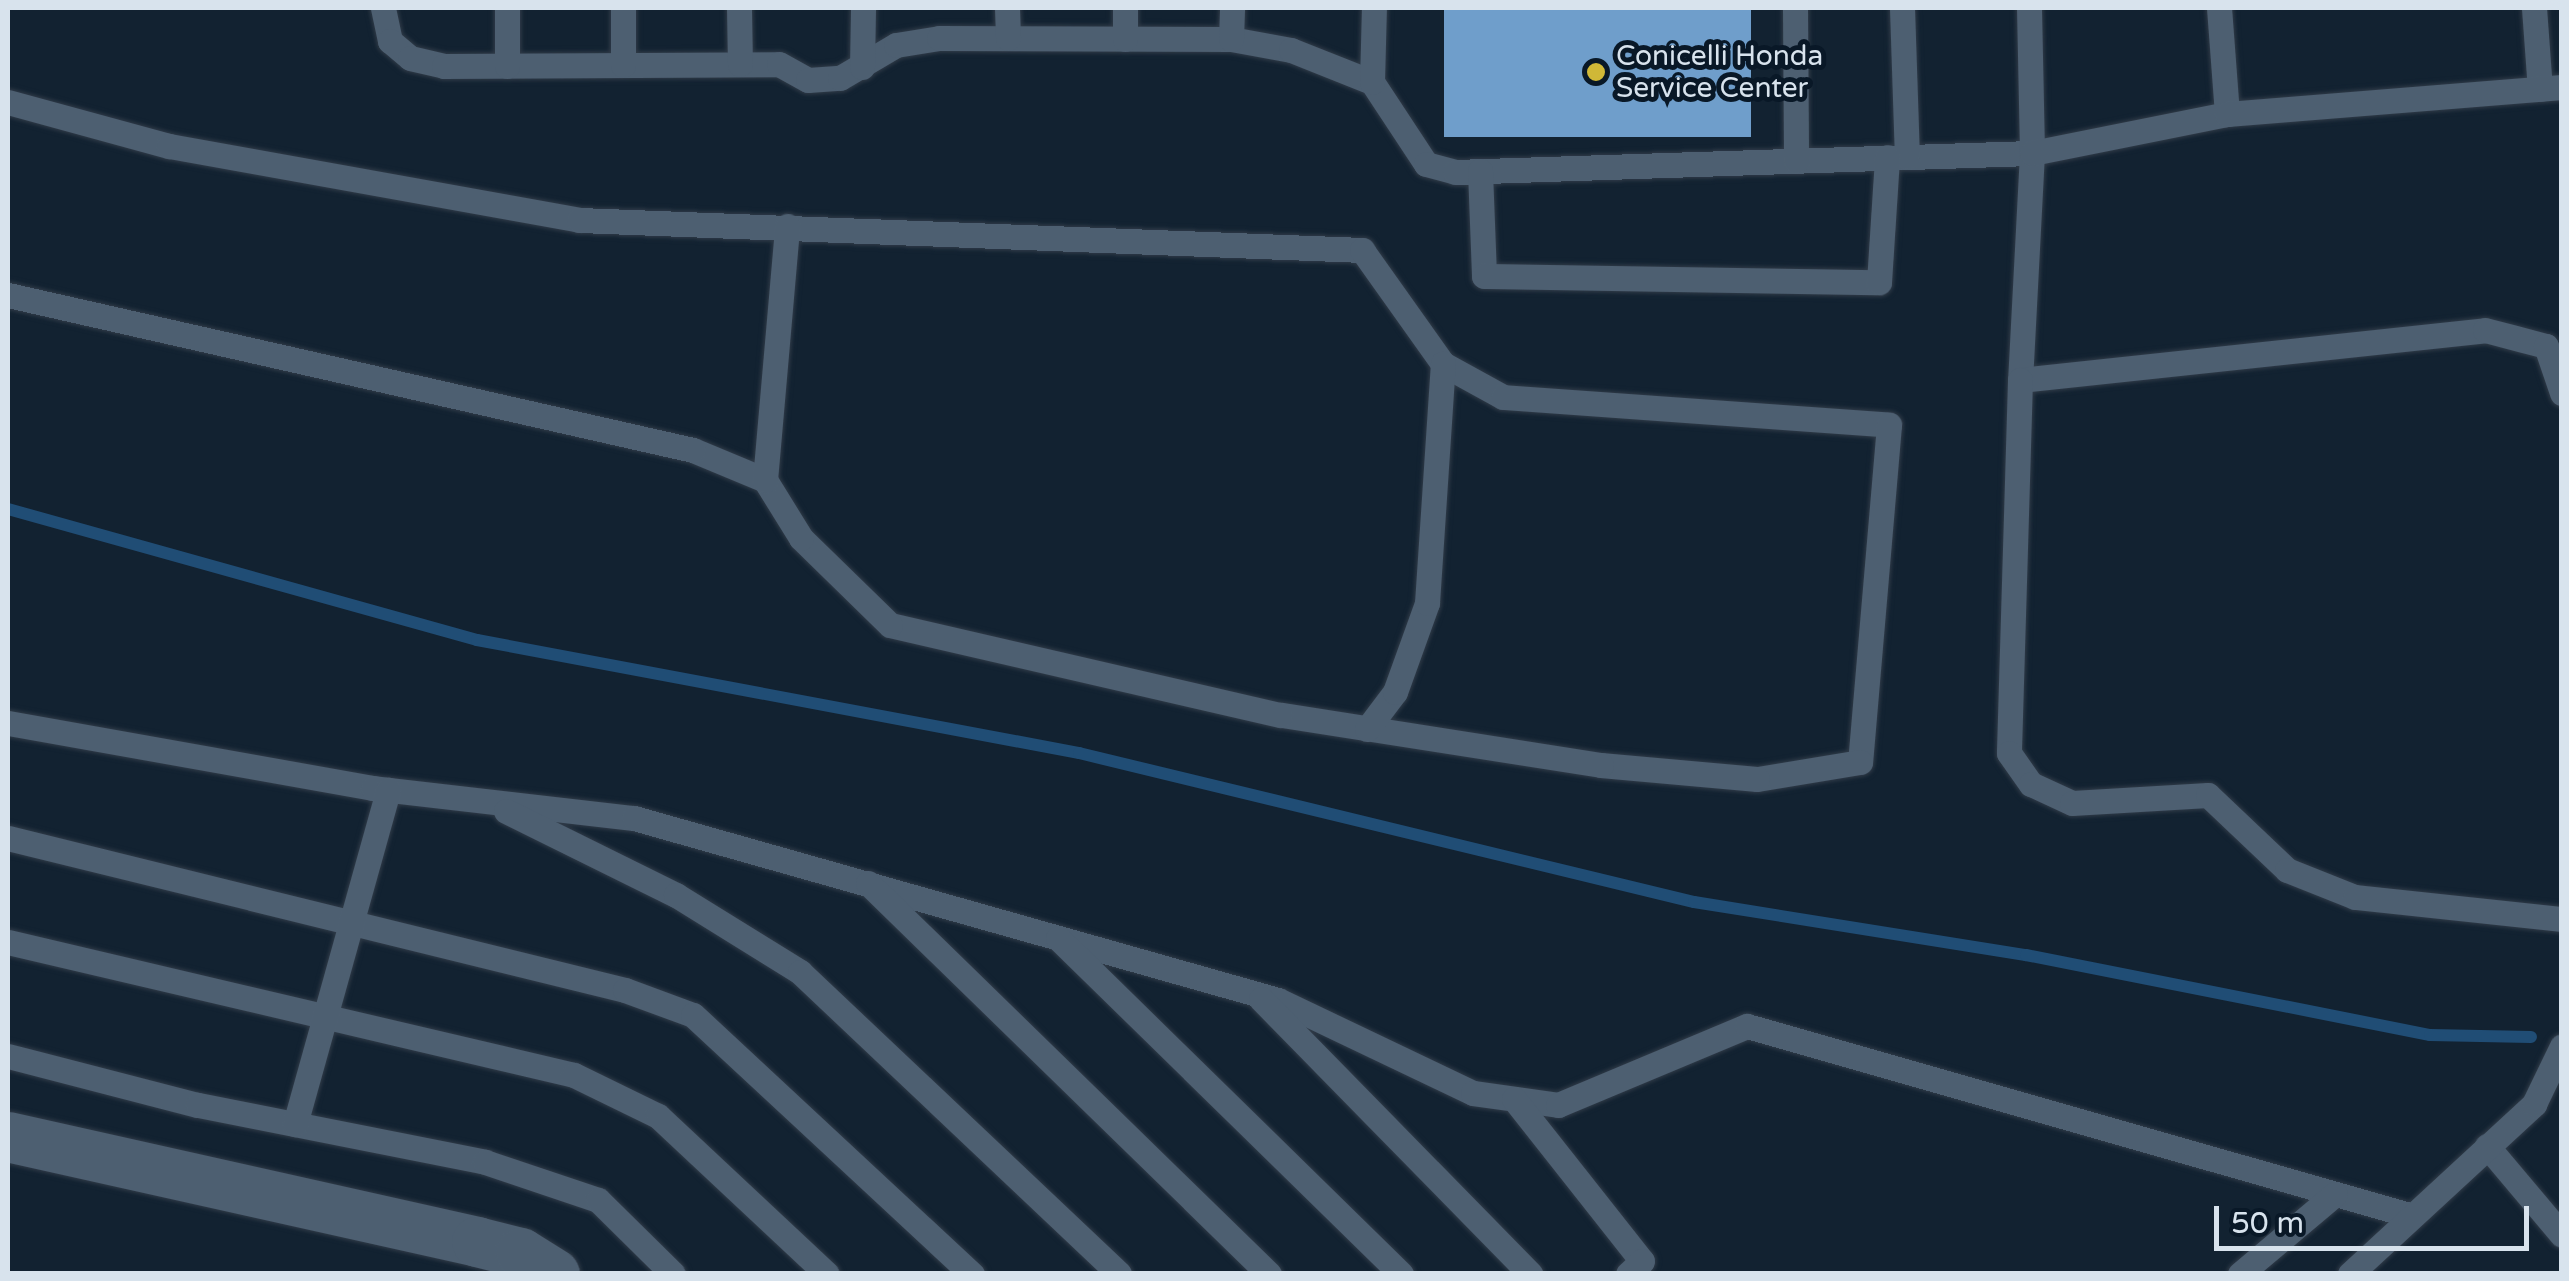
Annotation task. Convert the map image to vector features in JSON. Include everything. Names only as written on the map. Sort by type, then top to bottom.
[{"type":"street","points":[[8,1136],[521,1253],[556,1274]]},
{"type":"lane","points":[[383,8],[390,40],[410,58],[507,66],[778,64],[808,80],[862,67],[896,45],[1008,38],[1231,39],[1291,50],[1372,82]]},
{"type":"lane","points":[[507,8],[507,66]]},
{"type":"lane","points":[[623,8],[623,65]]},
{"type":"lane","points":[[738,8],[740,64]]},
{"type":"lane","points":[[862,67],[863,8]]},
{"type":"lane","points":[[1007,8],[1008,38]]},
{"type":"lane","points":[[1125,8],[1125,39]]},
{"type":"lane","points":[[1231,39],[1232,8]]},
{"type":"lane","points":[[1374,8],[1372,82],[1426,164],[1480,171],[2032,152],[2227,114],[2551,88],[2534,8]]},
{"type":"lane","points":[[1795,8],[1796,160]]},
{"type":"lane","points":[[1480,171],[1484,276],[1879,282],[1897,157],[1902,8]]},
{"type":"lane","points":[[2029,8],[2032,152],[2008,753],[2031,784],[2072,802],[2208,795],[2287,870],[2355,897],[2562,918]]},
{"type":"lane","points":[[2220,8],[2227,114]]},
{"type":"lane","points":[[8,102],[169,146],[579,220],[1362,250],[1443,364],[1502,397],[1889,424],[1860,762],[1757,779],[1601,765],[1367,729],[890,625],[801,538],[764,480],[693,450],[8,295]]},
{"type":"lane","points":[[764,480],[788,226]]},
{"type":"lane","points":[[2020,380],[2484,330],[2546,346],[2562,394]]},
{"type":"lane","points":[[1367,729],[1395,692],[1427,603],[1443,364]]},
{"type":"lane","points":[[8,723],[388,790],[634,818],[1255,993],[1473,1092],[1558,1105],[1747,1026],[2409,1216]]},
{"type":"lane","points":[[295,1124],[388,790]]},
{"type":"lane","points":[[493,804],[676,896],[800,972],[1120,1274]]},
{"type":"lane","points":[[8,838],[350,926],[625,990],[693,1015],[972,1274]]},
{"type":"lane","points":[[864,880],[1269,1274]]},
{"type":"lane","points":[[1054,934],[1401,1274]]},
{"type":"lane","points":[[8,942],[574,1075],[626,1096],[658,1116],[828,1274]]},
{"type":"lane","points":[[1255,993],[1530,1274]]},
{"type":"lane","points":[[2350,1274],[2534,1104],[2562,1046]]},
{"type":"lane","points":[[8,1056],[295,1124],[485,1162],[598,1200],[674,1274]]},
{"type":"lane","points":[[1514,1098],[1641,1270]]},
{"type":"lane","points":[[2487,1146],[2562,1234]]},
{"type":"lane","points":[[2240,1274],[2335,1194]]},
{"type":"building","name":"Conicelli Honda Service Center","points":[[1444,8],[1751,8],[1751,137],[1444,137]]},
{"type":"waterway","points":[[8,509],[477,640],[1079,753],[1694,902],[2026,955],[2430,1035],[2531,1037]]},
{"type":"place","name":"Conicelli Honda Service Center","points":[[1596,72]]}]
